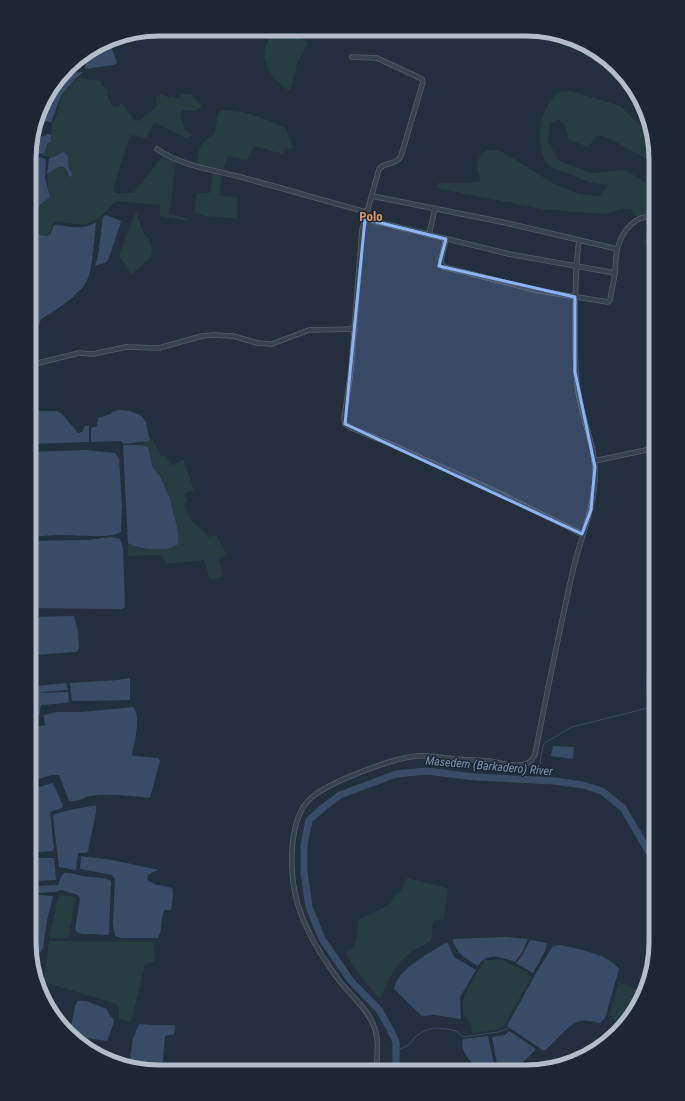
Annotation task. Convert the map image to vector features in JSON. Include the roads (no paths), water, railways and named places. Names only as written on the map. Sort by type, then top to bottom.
[{"type":"street","points":[[352,57],[377,58],[422,79],[423,82],[401,156],[395,163],[382,166],[379,169],[362,230],[359,252],[351,370],[344,419],[347,426],[493,490],[582,534]]},
{"type":"street","points":[[156,149],[178,161],[366,212]]},
{"type":"street","points":[[372,196],[525,226],[617,249]]},
{"type":"street","points":[[429,234],[435,209]]},
{"type":"street","points":[[446,239],[441,260],[444,267],[539,291],[609,302],[615,273],[617,249],[627,229],[634,222],[649,217]]},
{"type":"street","points":[[365,219],[509,254],[615,273]]},
{"type":"street","points":[[377,1065],[378,1043],[373,1023],[364,1008],[341,983],[327,963],[310,935],[296,899],[292,874],[294,830],[302,810],[309,800],[324,789],[361,772],[405,758],[416,756],[513,764],[528,763],[532,760],[535,754],[553,658],[582,534],[593,495],[594,461],[578,393],[575,372],[574,297],[579,240]]},
{"type":"street","points":[[36,364],[75,354],[93,354],[126,347],[159,348],[202,336],[233,336],[258,343],[272,344],[310,330],[354,329]]},
{"type":"street","points":[[594,461],[649,449]]},
{"type":"water","points":[[111,45],[117,63],[113,65],[85,69],[86,59],[97,52]]},
{"type":"water","points":[[83,72],[73,81],[61,96],[51,122],[42,122],[52,97],[71,73]]},
{"type":"water","points":[[47,134],[51,135],[51,142],[47,145],[45,153],[36,154],[41,137]]},
{"type":"water","points":[[64,151],[68,157],[68,165],[73,177],[69,176],[63,167],[56,168],[47,175],[49,158],[54,157]]},
{"type":"water","points":[[36,157],[46,159],[45,178],[50,197],[40,205],[36,215]]},
{"type":"water","points":[[106,215],[121,221],[109,258],[106,262],[95,266],[98,256],[103,217]]},
{"type":"water","points":[[96,222],[94,245],[88,279],[71,299],[41,319],[36,327],[36,230],[37,233],[46,236],[50,235],[54,225],[81,227],[91,225]]},
{"type":"water","points":[[36,410],[57,411],[62,414],[78,433],[82,432],[85,426],[89,426],[89,442],[36,444]]},
{"type":"water","points":[[118,410],[136,413],[144,418],[150,439],[149,441],[124,444],[121,441],[91,442],[91,428],[97,426],[98,418]]},
{"type":"water","points":[[123,445],[139,445],[148,447],[152,466],[161,478],[169,496],[178,531],[178,544],[168,549],[146,549],[136,547],[128,543]]},
{"type":"water","points":[[86,450],[115,453],[119,459],[122,507],[121,532],[101,536],[57,535],[36,537],[36,452]]},
{"type":"water","points":[[111,537],[120,539],[123,548],[125,607],[122,609],[36,608],[36,541],[88,540]]},
{"type":"water","points":[[74,616],[78,631],[79,649],[76,652],[36,655],[36,617]]},
{"type":"water","points":[[130,678],[130,700],[72,701],[70,683]]},
{"type":"water","points":[[66,683],[68,690],[40,693],[68,692],[69,702],[41,705],[39,716],[36,693],[37,686]]},
{"type":"water","points":[[133,707],[136,711],[137,722],[132,754],[133,756],[158,758],[160,760],[150,798],[104,795],[90,796],[69,801],[59,775],[52,775],[36,780],[36,727],[45,725],[44,715],[58,712],[82,712]]},
{"type":"water","points":[[553,746],[574,747],[573,759],[551,756]]},
{"type":"water","points":[[53,783],[63,806],[62,808],[50,812],[54,849],[52,851],[36,852],[36,788]]},
{"type":"water","points":[[96,806],[96,812],[88,851],[86,853],[78,853],[76,870],[59,867],[53,817],[54,814]]},
{"type":"water","points":[[81,856],[112,860],[159,870],[148,875],[147,880],[156,885],[172,888],[173,895],[171,910],[164,910],[160,935],[158,938],[121,938],[115,936],[113,924],[115,879],[112,875],[80,869]]},
{"type":"water","points":[[36,858],[54,858],[56,880],[36,881]]},
{"type":"water","points":[[65,873],[104,878],[111,881],[109,935],[84,934],[75,930],[80,899],[78,895],[61,890],[55,892],[37,893],[36,886],[58,885],[62,875]]},
{"type":"water","points":[[37,895],[53,896],[47,920],[43,948],[40,953],[37,951]]},
{"type":"water","points":[[506,937],[528,939],[523,951],[515,962],[500,957],[490,957],[478,966],[459,952],[453,939]]},
{"type":"water","points":[[530,940],[547,943],[545,951],[533,973],[516,963],[522,956]]},
{"type":"water","points":[[447,942],[454,957],[476,970],[460,997],[461,1019],[435,1015],[422,1016],[394,989],[397,981],[408,968]]},
{"type":"water","points":[[561,945],[600,956],[607,959],[619,969],[605,1018],[600,1023],[581,1021],[571,1025],[544,1051],[507,1026],[553,946]]},
{"type":"water","points":[[78,1001],[86,1001],[107,1009],[109,1015],[114,1019],[114,1022],[107,1041],[81,1037],[71,1028],[75,1006]]},
{"type":"water","points":[[139,1024],[174,1025],[175,1027],[174,1034],[165,1036],[163,1065],[130,1062],[133,1039]]},
{"type":"water","points":[[509,1031],[536,1049],[518,1065],[497,1065],[492,1037],[505,1035]]},
{"type":"water","points":[[488,1036],[494,1065],[475,1065],[464,1052],[462,1043],[463,1039]]},
{"type":"waterway","points":[[537,780],[543,746],[546,742],[572,727],[648,708],[647,679],[649,679]]},
{"type":"waterway","name":"Masedem (Barkadero) River","points":[[396,1065],[396,1042],[390,1029],[379,1010],[351,981],[322,939],[309,907],[304,872],[304,845],[309,820],[324,807],[340,795],[396,774],[427,771],[475,777],[555,781],[583,785],[602,791],[623,808],[649,852]]},
{"type":"waterway","points":[[397,1051],[410,1044],[415,1037],[424,1031],[434,1028],[456,1031],[463,1037],[498,1032],[509,1028]]},
{"type":"district","name":"Polo","points":[[371,216]]}]
